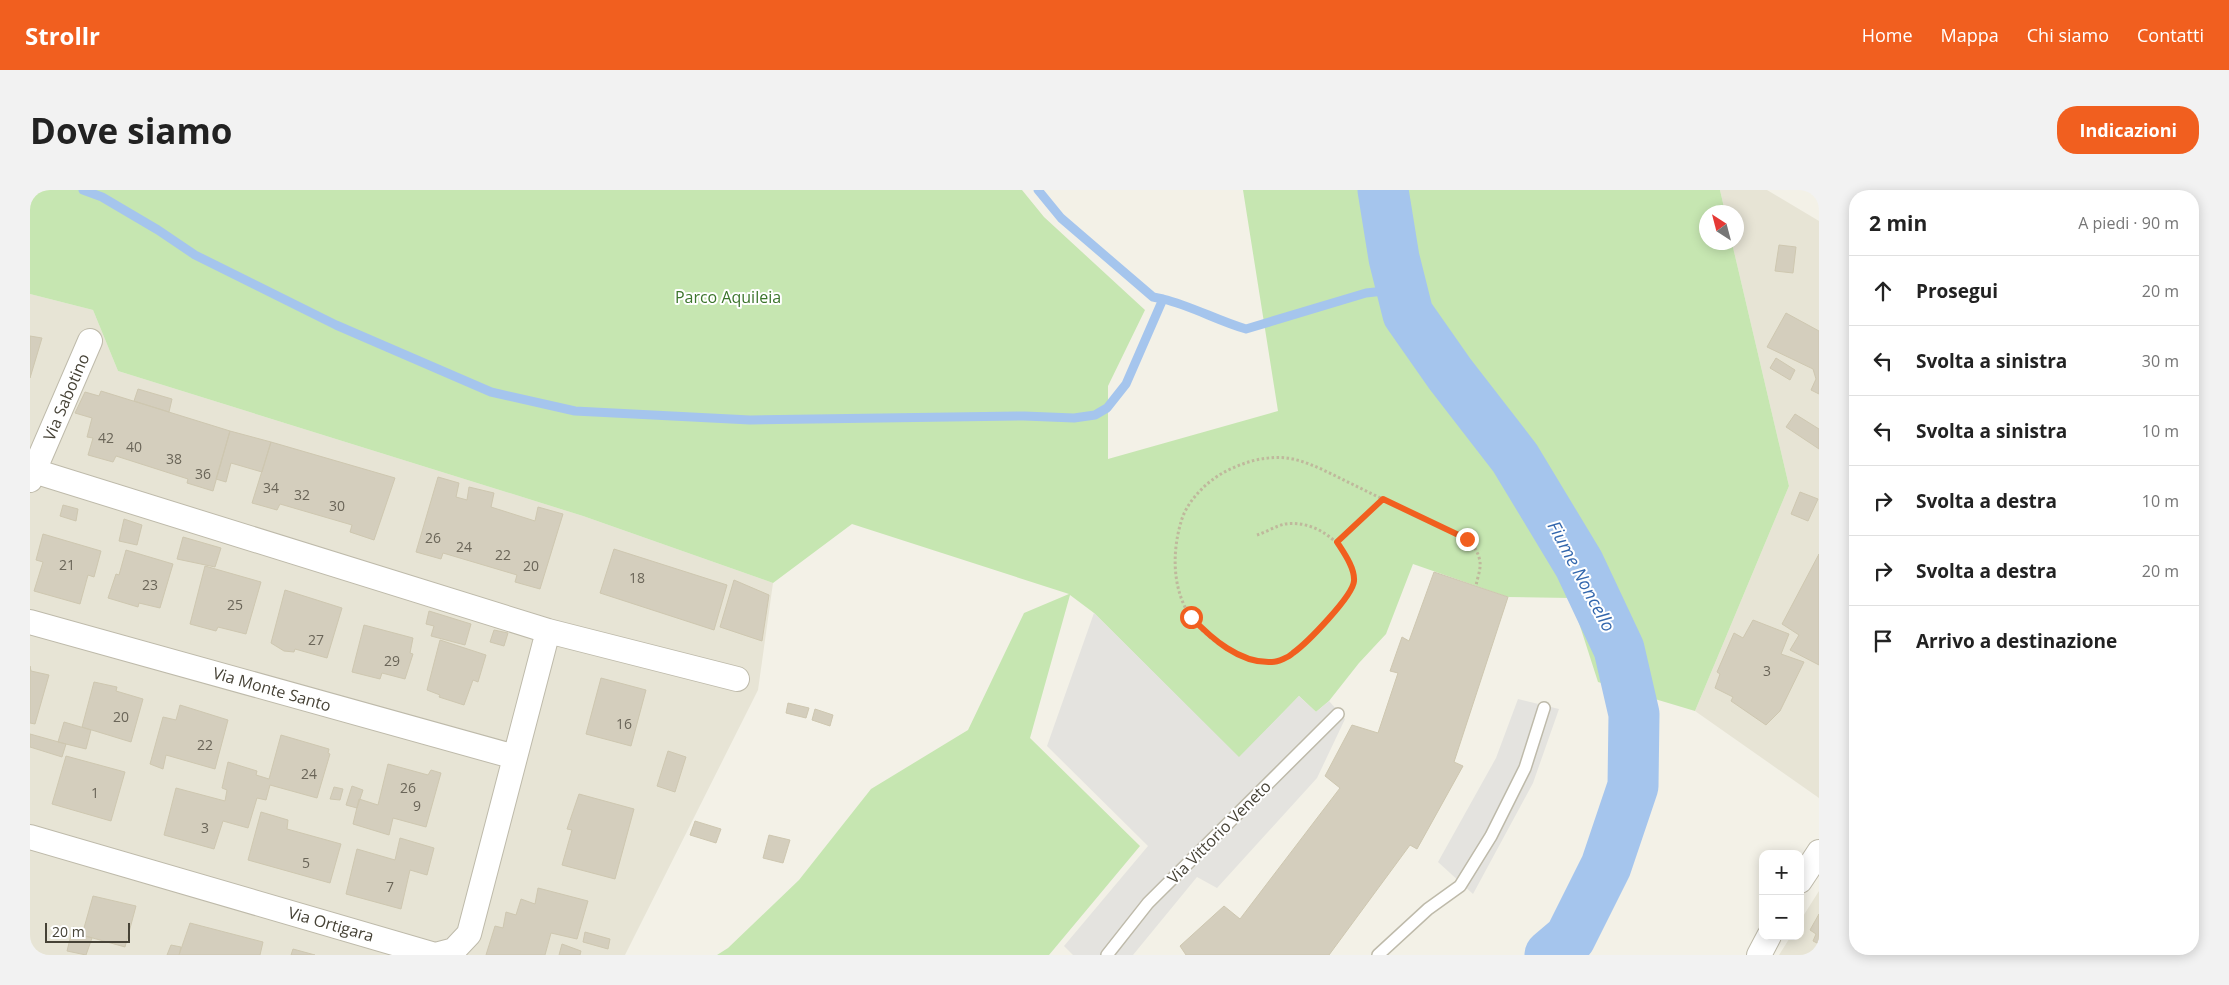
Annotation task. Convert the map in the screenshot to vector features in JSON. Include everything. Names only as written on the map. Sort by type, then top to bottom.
[{"type":"street","name":"Via Sabotino","points":[[32,475],[90,341]]},
{"type":"street","points":[[32,475],[548,630],[737,678]]},
{"type":"street","name":"Via Monte Santo","points":[[30,622],[515,757]]},
{"type":"street","name":"Via Ortigara","points":[[30,837],[435,955],[454,950],[469,934],[548,630]]},
{"type":"street","points":[[1804,875],[1819,852]]},
{"type":"street","points":[[1759,955],[1767,940]]},
{"type":"lane","points":[[1378,955],[1428,909],[1460,886],[1492,836],[1525,768],[1544,708]]},
{"type":"lane","name":"Via Vittorio Veneto","points":[[1107,955],[1148,904],[1338,714]]},
{"type":"path","points":[[1257,536],[1286,524],[1322,531],[1337,542],[1347,558],[1354,581],[1346,600],[1293,654],[1273,662],[1246,657],[1217,643],[1191,617],[1182,596],[1174,559],[1182,516],[1194,497],[1211,479],[1249,461],[1292,459],[1316,467],[1467,539],[1478,554],[1480,564],[1476,586]]},
{"type":"path","points":[[1337,542],[1383,499]]},
{"type":"shaded area","points":[[1720,190],[1767,190],[1819,221],[1819,798],[1695,711],[1789,486],[1734,250],[1744,250],[1744,205],[1723,205]]},
{"type":"shaded area","points":[[30,294],[93,310],[118,371],[583,516],[773,583],[758,690],[625,955],[30,955]]},
{"type":"shaded area","points":[[1094,613],[1239,757],[1299,696],[1316,712],[1329,701],[1345,719],[1317,778],[1217,888],[1197,877],[1133,955],[1073,955],[1064,946],[1148,846],[1047,746]]},
{"type":"shaded area","points":[[1518,699],[1559,709],[1533,783],[1473,894],[1438,862],[1496,758]]},
{"type":"shaded area","points":[[1819,891],[1819,955],[1779,955],[1788,940],[1804,940],[1804,915]]},
{"type":"green space","name":"Parco Aquileia","points":[[30,190],[1022,190],[1044,217],[1145,310],[1108,386],[1108,459],[1278,411],[1243,190],[1720,190],[1723,205],[1699,205],[1699,250],[1734,250],[1789,486],[1695,711],[1598,682],[1571,598],[1508,597],[1413,564],[1386,634],[1359,663],[1329,701],[1316,712],[1299,696],[1239,758],[1094,613],[1070,595],[1030,738],[1140,846],[1049,955],[717,955],[728,948],[799,880],[871,789],[968,730],[1024,613],[1069,594],[852,524],[773,583],[583,516],[118,371],[93,310],[30,294]]},
{"type":"building","points":[[1779,245],[1796,247],[1793,273],[1775,271]]},
{"type":"building","points":[[1786,313],[1819,331],[1819,394],[1811,390],[1816,379],[1813,369],[1767,347]]},
{"type":"building","points":[[30,336],[42,338],[30,378]]},
{"type":"building","points":[[1776,358],[1795,370],[1790,380],[1770,368]]},
{"type":"building","points":[[138,389],[172,399],[169,412],[134,401]]},
{"type":"building","points":[[101,391],[230,431],[213,491],[187,483],[188,479],[116,456],[113,462],[88,455],[93,438],[87,437],[92,418],[75,413],[85,392],[99,396]]},
{"type":"building","points":[[1795,414],[1819,429],[1819,449],[1786,427]]},
{"type":"building","points":[[230,431],[271,442],[262,472],[231,463],[226,482],[216,479]]},
{"type":"building","points":[[271,442],[395,478],[374,540],[350,532],[352,525],[280,504],[277,510],[252,503]]},
{"type":"building","points":[[438,477],[459,483],[456,497],[467,500],[469,487],[494,493],[491,507],[535,521],[538,507],[563,514],[540,589],[515,582],[517,575],[443,553],[441,559],[416,552]]},
{"type":"building","points":[[1800,492],[1818,499],[1808,521],[1791,514]]},
{"type":"building","points":[[63,505],[78,509],[76,521],[60,516]]},
{"type":"building","points":[[124,519],[142,525],[137,545],[119,541]]},
{"type":"building","points":[[43,534],[101,551],[94,577],[88,575],[80,604],[34,591],[43,562],[36,560]]},
{"type":"building","points":[[183,537],[221,548],[215,567],[177,559]]},
{"type":"building","points":[[614,549],[727,585],[714,630],[600,593]]},
{"type":"building","points":[[126,550],[173,564],[160,608],[139,603],[138,607],[108,598],[116,574],[119,575]]},
{"type":"building","points":[[1819,554],[1819,665],[1790,650],[1799,635],[1782,624]]},
{"type":"building","points":[[205,566],[261,582],[246,634],[218,627],[216,631],[190,624]]},
{"type":"building","points":[[1434,572],[1508,597],[1454,762],[1463,766],[1417,849],[1410,845],[1329,955],[1186,955],[1180,946],[1224,906],[1240,919],[1340,788],[1325,776],[1352,725],[1378,733],[1398,673],[1390,671],[1402,637],[1409,641]]},
{"type":"building","points":[[734,580],[769,595],[762,641],[720,627]]},
{"type":"building","points":[[285,590],[342,608],[327,658],[295,649],[294,652],[284,651],[271,643]]},
{"type":"building","points":[[429,611],[471,624],[465,645],[431,636],[434,626],[426,624]]},
{"type":"building","points":[[1753,620],[1789,634],[1781,654],[1804,662],[1780,711],[1766,725],[1731,701],[1733,697],[1715,688],[1720,674],[1717,672],[1734,633],[1743,638]]},
{"type":"building","points":[[364,625],[413,638],[410,653],[413,654],[405,679],[382,673],[380,679],[352,672]]},
{"type":"building","points":[[494,630],[508,633],[504,646],[490,642]]},
{"type":"building","points":[[440,640],[486,655],[478,682],[473,680],[464,705],[439,697],[440,695],[427,690]]},
{"type":"building","points":[[30,666],[31,671],[49,675],[35,724],[30,723]]},
{"type":"building","points":[[601,678],[646,690],[631,746],[586,734]]},
{"type":"building","points":[[94,682],[117,687],[116,691],[143,699],[131,742],[82,727]]},
{"type":"building","points":[[788,703],[809,708],[806,718],[786,713]]},
{"type":"building","points":[[180,705],[228,720],[215,769],[166,755],[163,769],[150,764],[163,717],[176,720]]},
{"type":"building","points":[[815,709],[833,715],[830,726],[812,720]]},
{"type":"building","points":[[64,722],[91,730],[86,749],[58,742]]},
{"type":"building","points":[[30,734],[66,744],[62,757],[30,747]]},
{"type":"building","points":[[281,735],[329,749],[328,753],[330,754],[317,798],[270,785],[266,800],[257,798],[248,828],[223,821],[214,849],[164,835],[176,788],[225,801],[227,790],[222,788],[228,762],[257,771],[256,775],[269,779]]},
{"type":"building","points":[[668,751],[686,757],[675,792],[657,786]]},
{"type":"building","points":[[66,756],[125,772],[111,821],[52,804]]},
{"type":"building","points":[[388,764],[428,775],[431,770],[441,773],[426,827],[393,818],[389,835],[353,824],[359,799],[378,805]]},
{"type":"building","points":[[352,786],[363,790],[357,808],[346,805]]},
{"type":"building","points":[[334,787],[343,789],[340,800],[330,799]]},
{"type":"building","points":[[579,794],[634,809],[615,879],[562,865],[572,830],[567,829]]},
{"type":"building","points":[[261,812],[288,820],[287,829],[341,844],[330,883],[248,860]]},
{"type":"building","points":[[695,821],[721,829],[716,843],[690,835]]},
{"type":"building","points":[[769,835],[790,840],[783,863],[763,858]]},
{"type":"building","points":[[400,838],[434,848],[427,875],[410,870],[401,909],[346,894],[357,849],[395,860]]},
{"type":"building","points":[[538,888],[588,901],[577,939],[551,933],[545,955],[486,955],[495,926],[503,928],[506,912],[516,915],[521,899],[535,904]]},
{"type":"building","points":[[93,896],[136,906],[125,947],[82,935]]},
{"type":"building","points":[[1819,914],[1819,944],[1813,941],[1816,934],[1810,930]]},
{"type":"building","points":[[190,923],[263,942],[260,955],[179,955]]},
{"type":"building","points":[[73,927],[84,930],[82,935],[92,938],[86,955],[67,951]]},
{"type":"building","points":[[585,932],[610,939],[608,949],[583,942]]},
{"type":"building","points":[[562,944],[581,951],[580,955],[559,955]]},
{"type":"building","points":[[171,945],[181,947],[179,955],[167,955]]},
{"type":"building","points":[[293,949],[315,955],[291,955]]},
{"type":"waterway","points":[[83,190],[102,197],[158,230],[195,255],[336,325],[491,392],[575,411],[750,420],[1024,416],[1074,418],[1095,415],[1107,408],[1126,384],[1163,299],[1246,329],[1366,293],[1402,289]]},
{"type":"waterway","points":[[1038,190],[1061,218],[1153,297],[1163,299]]},
{"type":"waterway","name":"Fiume Noncello","points":[[1383,190],[1394,258],[1408,314],[1450,374],[1515,458],[1579,564],[1619,649],[1634,714],[1633,786],[1606,866],[1570,938],[1550,955]]},
{"type":"route","points":[[1191,617],[1217,643],[1246,657],[1273,662],[1293,654],[1346,600],[1354,581],[1347,558],[1337,542],[1383,499],[1467,539]]}]
